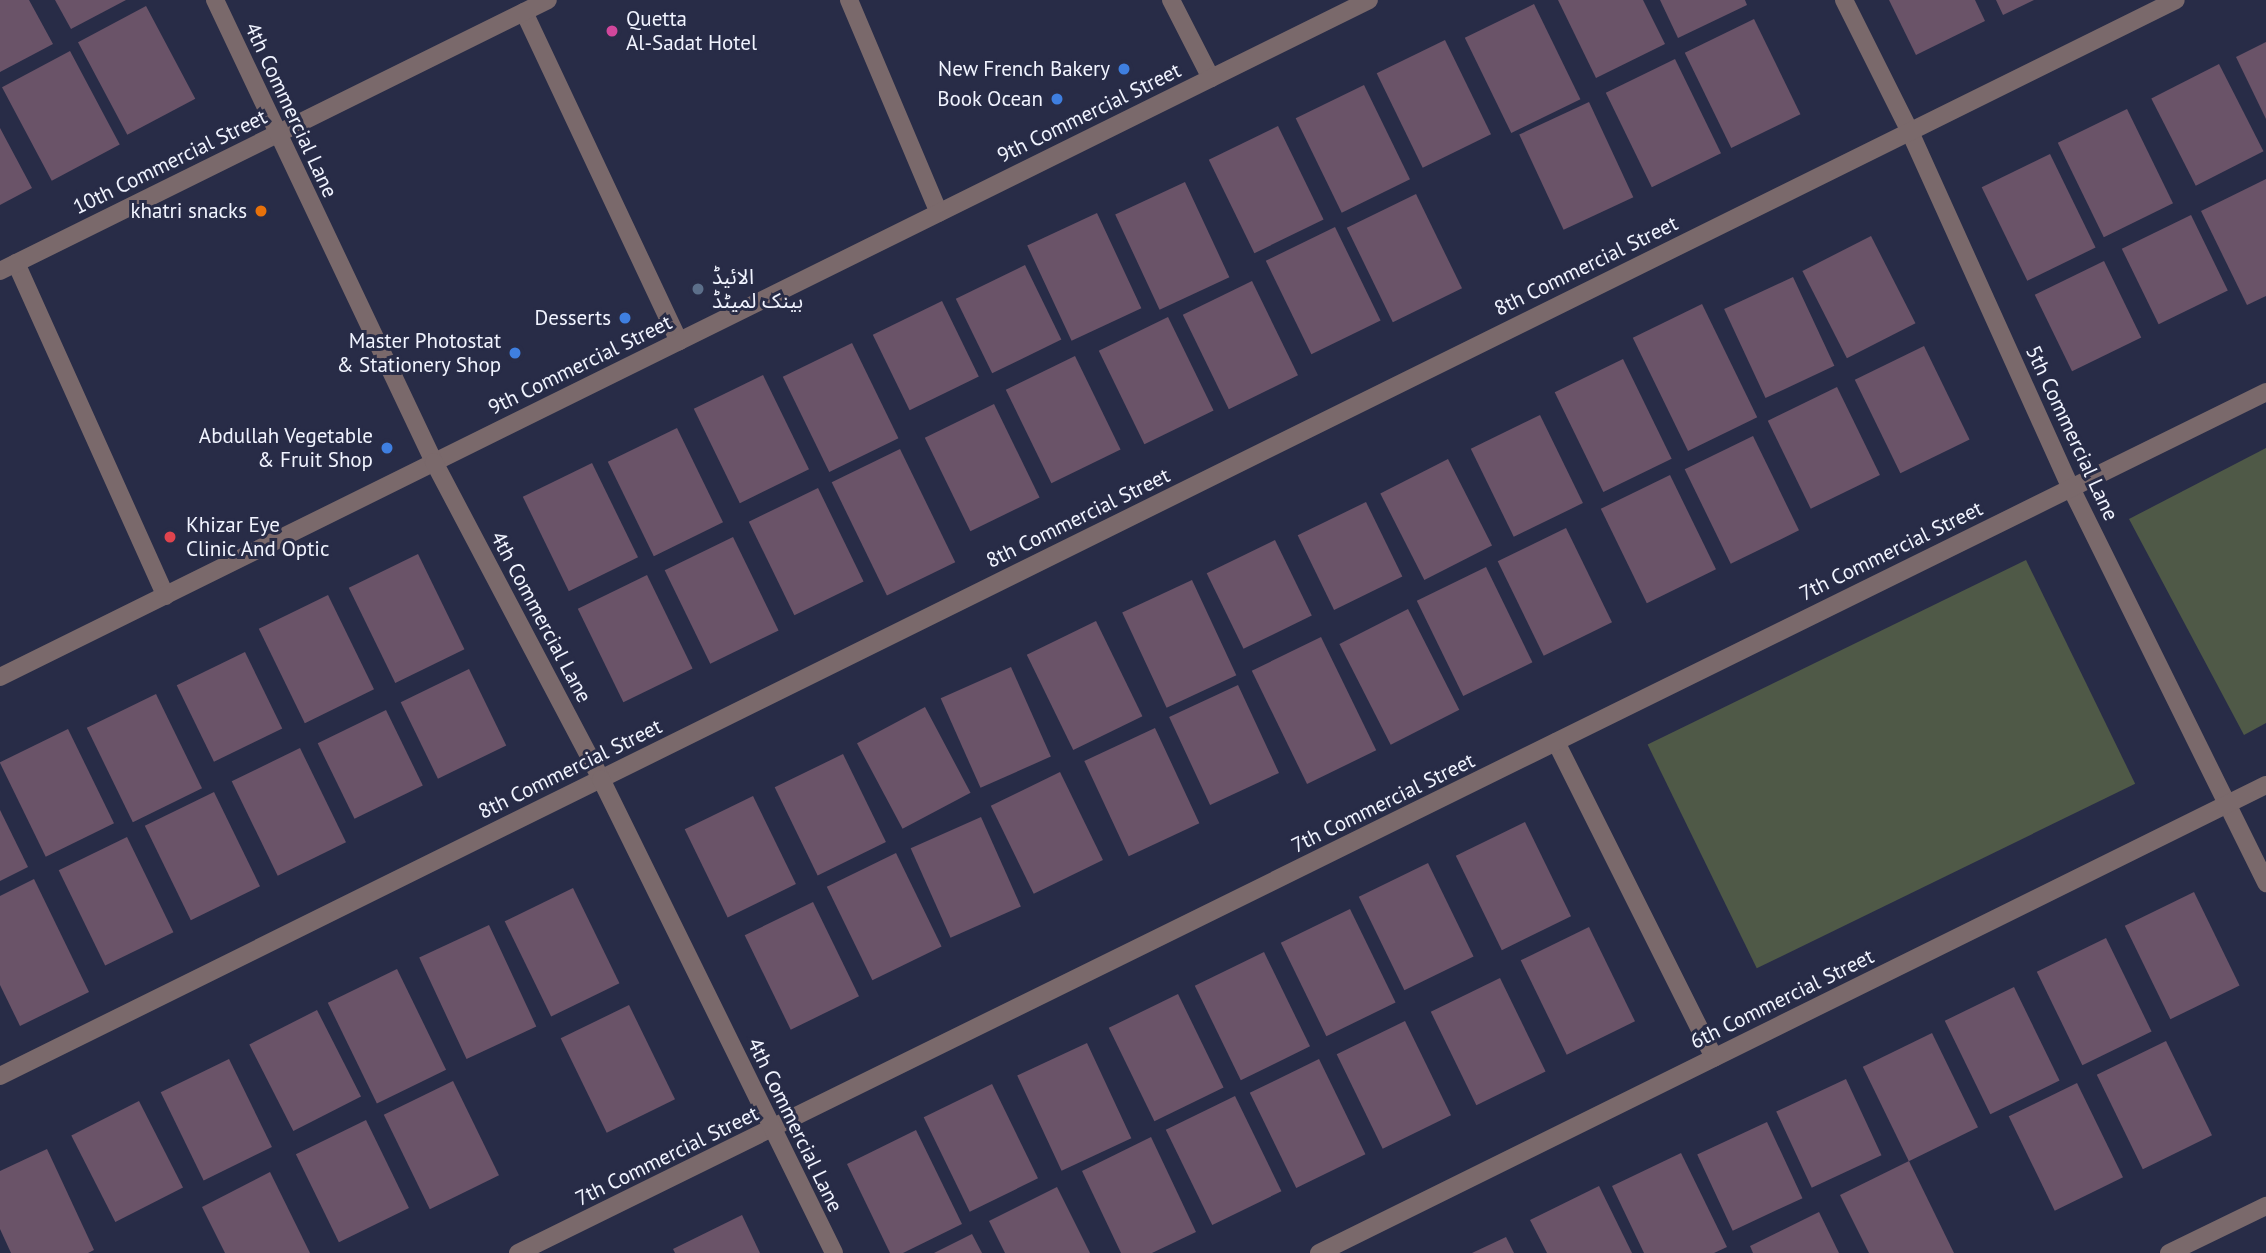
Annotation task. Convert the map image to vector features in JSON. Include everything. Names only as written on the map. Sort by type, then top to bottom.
[{"type":"street","name":"4th Commercial Lane","points":[[215,0],[276,135],[434,462],[601,779],[771,1130],[834,1253]]},
{"type":"street","name":"10th Commercial Street","points":[[8,267],[548,0]]},
{"type":"street","points":[[849,0],[939,213]]},
{"type":"street","points":[[1171,0],[1211,78]]},
{"type":"street","name":"9th Commercial Street","points":[[0,677],[1369,0]]},
{"type":"street","name":"5th Commercial Lane","points":[[1844,0],[1910,132],[2071,488],[2266,883]]},
{"type":"street","name":"8th Commercial Street","points":[[0,1076],[2176,0]]},
{"type":"street","points":[[524,12],[679,341]]},
{"type":"street","points":[[8,267],[166,596]]},
{"type":"street","name":"7th Commercial Street","points":[[519,1253],[2266,392]]},
{"type":"street","points":[[1556,743],[1714,1058]]},
{"type":"street","name":"6th Commercial Street","points":[[1319,1253],[2266,785]]},
{"type":"street","points":[[2169,1253],[2266,1206]]},
{"type":"green space","points":[[2266,448],[2266,723],[2244,735],[2129,519]]},
{"type":"green space","points":[[2026,560],[2135,784],[1757,968],[1648,745]]},
{"type":"building","points":[[0,0],[29,0],[53,44],[0,72]]},
{"type":"building","points":[[55,0],[126,0],[71,29]]},
{"type":"building","points":[[1558,0],[1643,0],[1665,44],[1596,78]]},
{"type":"building","points":[[1660,0],[1745,0],[1747,5],[1678,38]]},
{"type":"building","points":[[1889,0],[1975,0],[1985,21],[1916,55]]},
{"type":"building","points":[[1996,0],[2034,0],[2003,15]]},
{"type":"building","points":[[1534,4],[1580,99],[1511,133],[1465,38]]},
{"type":"building","points":[[146,6],[195,99],[127,135],[78,42]]},
{"type":"building","points":[[1754,19],[1800,114],[1731,148],[1685,53]]},
{"type":"building","points":[[1445,40],[1491,134],[1423,168],[1377,73]]},
{"type":"building","points":[[2266,42],[2266,119],[2236,57]]},
{"type":"building","points":[[70,51],[120,145],[52,181],[2,87]]},
{"type":"building","points":[[1675,59],[1721,153],[1652,187],[1606,93]]},
{"type":"building","points":[[2219,64],[2263,151],[2196,186],[2151,99]]},
{"type":"building","points":[[1364,85],[1410,179],[1342,213],[1296,118]]},
{"type":"building","points":[[1589,102],[1633,197],[1564,230],[1519,135]]},
{"type":"building","points":[[2127,109],[2173,203],[2104,237],[2058,143]]},
{"type":"building","points":[[1278,126],[1324,219],[1254,253],[1209,160]]},
{"type":"building","points":[[0,128],[32,188],[0,205]]},
{"type":"building","points":[[2050,154],[2096,247],[2027,281],[1982,187]]},
{"type":"building","points":[[2266,179],[2266,296],[2247,305],[2201,211]]},
{"type":"building","points":[[1185,182],[1229,277],[1160,310],[1115,215]]},
{"type":"building","points":[[1416,194],[1462,288],[1393,322],[1347,228]]},
{"type":"building","points":[[1097,213],[1141,308],[1072,341],[1027,246]]},
{"type":"building","points":[[2191,215],[2228,290],[2159,324],[2122,249]]},
{"type":"building","points":[[1335,227],[1381,320],[1311,354],[1266,261]]},
{"type":"building","points":[[1871,236],[1915,323],[1847,358],[1802,271]]},
{"type":"building","points":[[2104,261],[2141,337],[2072,371],[2035,295]]},
{"type":"building","points":[[1025,265],[1061,340],[992,373],[956,299]]},
{"type":"building","points":[[1793,277],[1834,366],[1766,398],[1724,309]]},
{"type":"building","points":[[1252,281],[1298,375],[1229,409],[1183,315]]},
{"type":"building","points":[[942,301],[979,376],[910,410],[873,335]]},
{"type":"building","points":[[1702,304],[1757,417],[1688,451],[1633,338]]},
{"type":"building","points":[[1168,317],[1214,410],[1144,444],[1099,351]]},
{"type":"building","points":[[852,343],[898,438],[829,472],[783,377]]},
{"type":"building","points":[[1924,346],[1970,439],[1900,473],[1855,380]]},
{"type":"building","points":[[1075,356],[1121,449],[1051,483],[1006,390]]},
{"type":"building","points":[[1623,359],[1672,459],[1603,492],[1555,392]]},
{"type":"building","points":[[763,375],[809,469],[740,503],[694,409]]},
{"type":"building","points":[[1837,387],[1880,475],[1811,509],[1768,421]]},
{"type":"building","points":[[994,404],[1040,497],[970,531],[925,438]]},
{"type":"building","points":[[1540,415],[1583,503],[1514,537],[1471,449]]},
{"type":"building","points":[[677,428],[723,522],[654,556],[608,462]]},
{"type":"building","points":[[1753,436],[1799,530],[1731,564],[1685,469]]},
{"type":"building","points":[[900,449],[955,562],[887,596],[832,482]]},
{"type":"building","points":[[1448,459],[1492,545],[1424,580],[1380,494]]},
{"type":"building","points":[[592,463],[638,557],[569,591],[523,497]]},
{"type":"building","points":[[1670,475],[1716,569],[1647,603],[1601,509]]},
{"type":"building","points":[[818,488],[864,581],[794,615],[749,522]]},
{"type":"building","points":[[1366,502],[1402,577],[1334,610],[1298,535]]},
{"type":"building","points":[[1566,528],[1612,622],[1544,656],[1498,561]]},
{"type":"building","points":[[733,537],[779,630],[710,664],[665,570]]},
{"type":"building","points":[[1275,540],[1312,615],[1244,649],[1207,573]]},
{"type":"building","points":[[418,554],[464,649],[395,683],[349,588]]},
{"type":"building","points":[[1486,567],[1532,662],[1463,696],[1417,601]]},
{"type":"building","points":[[647,575],[693,668],[623,702],[578,609]]},
{"type":"building","points":[[1192,580],[1236,675],[1167,708],[1122,613]]},
{"type":"building","points":[[328,595],[374,689],[305,723],[259,629]]},
{"type":"building","points":[[1408,609],[1459,710],[1391,745],[1339,644]]},
{"type":"building","points":[[1096,621],[1142,716],[1073,750],[1027,655]]},
{"type":"building","points":[[1321,637],[1376,750],[1307,784],[1252,671]]},
{"type":"building","points":[[245,652],[282,728],[214,762],[177,685]]},
{"type":"building","points":[[1011,667],[1051,757],[981,788],[941,698]]},
{"type":"building","points":[[469,669],[506,745],[438,779],[401,702]]},
{"type":"building","points":[[1238,685],[1279,773],[1210,805],[1169,717]]},
{"type":"building","points":[[156,694],[202,788],[133,822],[87,728]]},
{"type":"building","points":[[925,707],[971,793],[903,829],[857,743]]},
{"type":"building","points":[[386,710],[423,785],[355,819],[318,743]]},
{"type":"building","points":[[1155,728],[1199,823],[1129,856],[1084,761]]},
{"type":"building","points":[[68,729],[114,823],[46,857],[0,762]]},
{"type":"building","points":[[300,748],[346,842],[278,876],[232,781]]},
{"type":"building","points":[[843,754],[886,842],[818,875],[775,787]]},
{"type":"building","points":[[1060,772],[1103,860],[1034,894],[991,806]]},
{"type":"building","points":[[214,792],[260,886],[191,920],[145,826]]},
{"type":"building","points":[[753,796],[796,884],[728,917],[685,829]]},
{"type":"building","points":[[0,810],[28,867],[0,881]]},
{"type":"building","points":[[981,817],[1021,907],[951,938],[911,848]]},
{"type":"building","points":[[1525,822],[1571,916],[1502,950],[1456,856]]},
{"type":"building","points":[[127,837],[173,932],[105,966],[59,870]]},
{"type":"building","points":[[896,853],[942,946],[872,980],[827,887]]},
{"type":"building","points":[[1428,863],[1474,956],[1404,990],[1359,897]]},
{"type":"building","points":[[34,879],[89,992],[20,1026],[0,985],[0,896]]},
{"type":"building","points":[[573,888],[619,983],[551,1017],[505,921]]},
{"type":"building","points":[[2194,892],[2240,985],[2170,1019],[2125,926]]},
{"type":"building","points":[[813,902],[859,996],[791,1030],[745,935]]},
{"type":"building","points":[[1350,909],[1396,1002],[1326,1036],[1281,943]]},
{"type":"building","points":[[489,925],[536,1027],[467,1059],[419,958]]},
{"type":"building","points":[[1589,927],[1635,1021],[1567,1055],[1521,960]]},
{"type":"building","points":[[2106,938],[2152,1031],[2082,1065],[2037,972]]},
{"type":"building","points":[[1264,952],[1310,1046],[1241,1080],[1195,986]]},
{"type":"building","points":[[397,969],[446,1070],[377,1103],[328,1003]]},
{"type":"building","points":[[1500,978],[1546,1071],[1476,1105],[1431,1012]]},
{"type":"building","points":[[2014,987],[2060,1080],[1990,1114],[1945,1021]]},
{"type":"building","points":[[1178,994],[1224,1087],[1154,1121],[1109,1028]]},
{"type":"building","points":[[629,1005],[675,1099],[607,1133],[561,1038]]},
{"type":"building","points":[[317,1010],[361,1096],[293,1131],[249,1045]]},
{"type":"building","points":[[1405,1021],[1451,1115],[1383,1149],[1337,1054]]},
{"type":"building","points":[[1932,1033],[1978,1127],[1909,1161],[1863,1067]]},
{"type":"building","points":[[2166,1041],[2212,1135],[2143,1169],[2097,1075]]},
{"type":"building","points":[[1087,1043],[1131,1138],[1062,1171],[1017,1076]]},
{"type":"building","points":[[229,1059],[272,1147],[204,1180],[161,1092]]},
{"type":"building","points":[[1319,1059],[1365,1154],[1296,1188],[1250,1093]]},
{"type":"building","points":[[1846,1079],[1881,1155],[1812,1188],[1776,1112]]},
{"type":"building","points":[[453,1081],[499,1175],[430,1209],[384,1115]]},
{"type":"building","points":[[2077,1083],[2123,1177],[2055,1211],[2009,1116]]},
{"type":"building","points":[[992,1084],[1038,1178],[970,1212],[924,1117]]},
{"type":"building","points":[[1235,1096],[1281,1191],[1212,1225],[1166,1130]]},
{"type":"building","points":[[139,1101],[183,1187],[115,1222],[71,1136]]},
{"type":"building","points":[[366,1120],[409,1208],[339,1242],[296,1154]]},
{"type":"building","points":[[1767,1122],[1802,1198],[1733,1231],[1697,1155]]},
{"type":"building","points":[[916,1130],[962,1224],[903,1253],[890,1253],[847,1164]]},
{"type":"building","points":[[1151,1137],[1196,1232],[1152,1253],[1121,1253],[1082,1171]]},
{"type":"building","points":[[47,1149],[94,1250],[88,1253],[11,1253],[0,1229],[0,1171]]},
{"type":"building","points":[[1681,1153],[1727,1247],[1714,1253],[1644,1253],[1612,1186]]},
{"type":"building","points":[[1909,1161],[1954,1253],[1869,1253],[1840,1195]]},
{"type":"building","points":[[270,1172],[310,1253],[225,1253],[202,1207]]},
{"type":"building","points":[[1599,1186],[1632,1253],[1547,1253],[1530,1220]]},
{"type":"building","points":[[1057,1187],[1090,1253],[1005,1253],[989,1221]]},
{"type":"building","points":[[1819,1212],[1839,1253],[1753,1253],[1750,1246]]},
{"type":"building","points":[[742,1215],[760,1253],[675,1253],[673,1249]]},
{"type":"building","points":[[972,1234],[982,1253],[934,1253]]},
{"type":"building","points":[[1506,1237],[1514,1253],[1472,1253]]},
{"type":"place","name":"Quetta Al-Sadat Hotel","points":[[612,31]]},
{"type":"place","name":"New French Bakery","points":[[1124,69]]},
{"type":"place","name":"Book Ocean","points":[[1057,99]]},
{"type":"place","name":"khatri snacks","points":[[261,211]]},
{"type":"place","name":"الائیڈ بینک لمیٹڈ","points":[[698,289]]},
{"type":"place","name":"Desserts","points":[[625,318]]},
{"type":"place","name":"Master Photostat & Stationery Shop","points":[[515,353]]},
{"type":"place","name":"Abdullah Vegetable & Fruit Shop","points":[[387,448]]},
{"type":"place","name":"Khizar Eye Clinic And Optic","points":[[170,537]]}]
